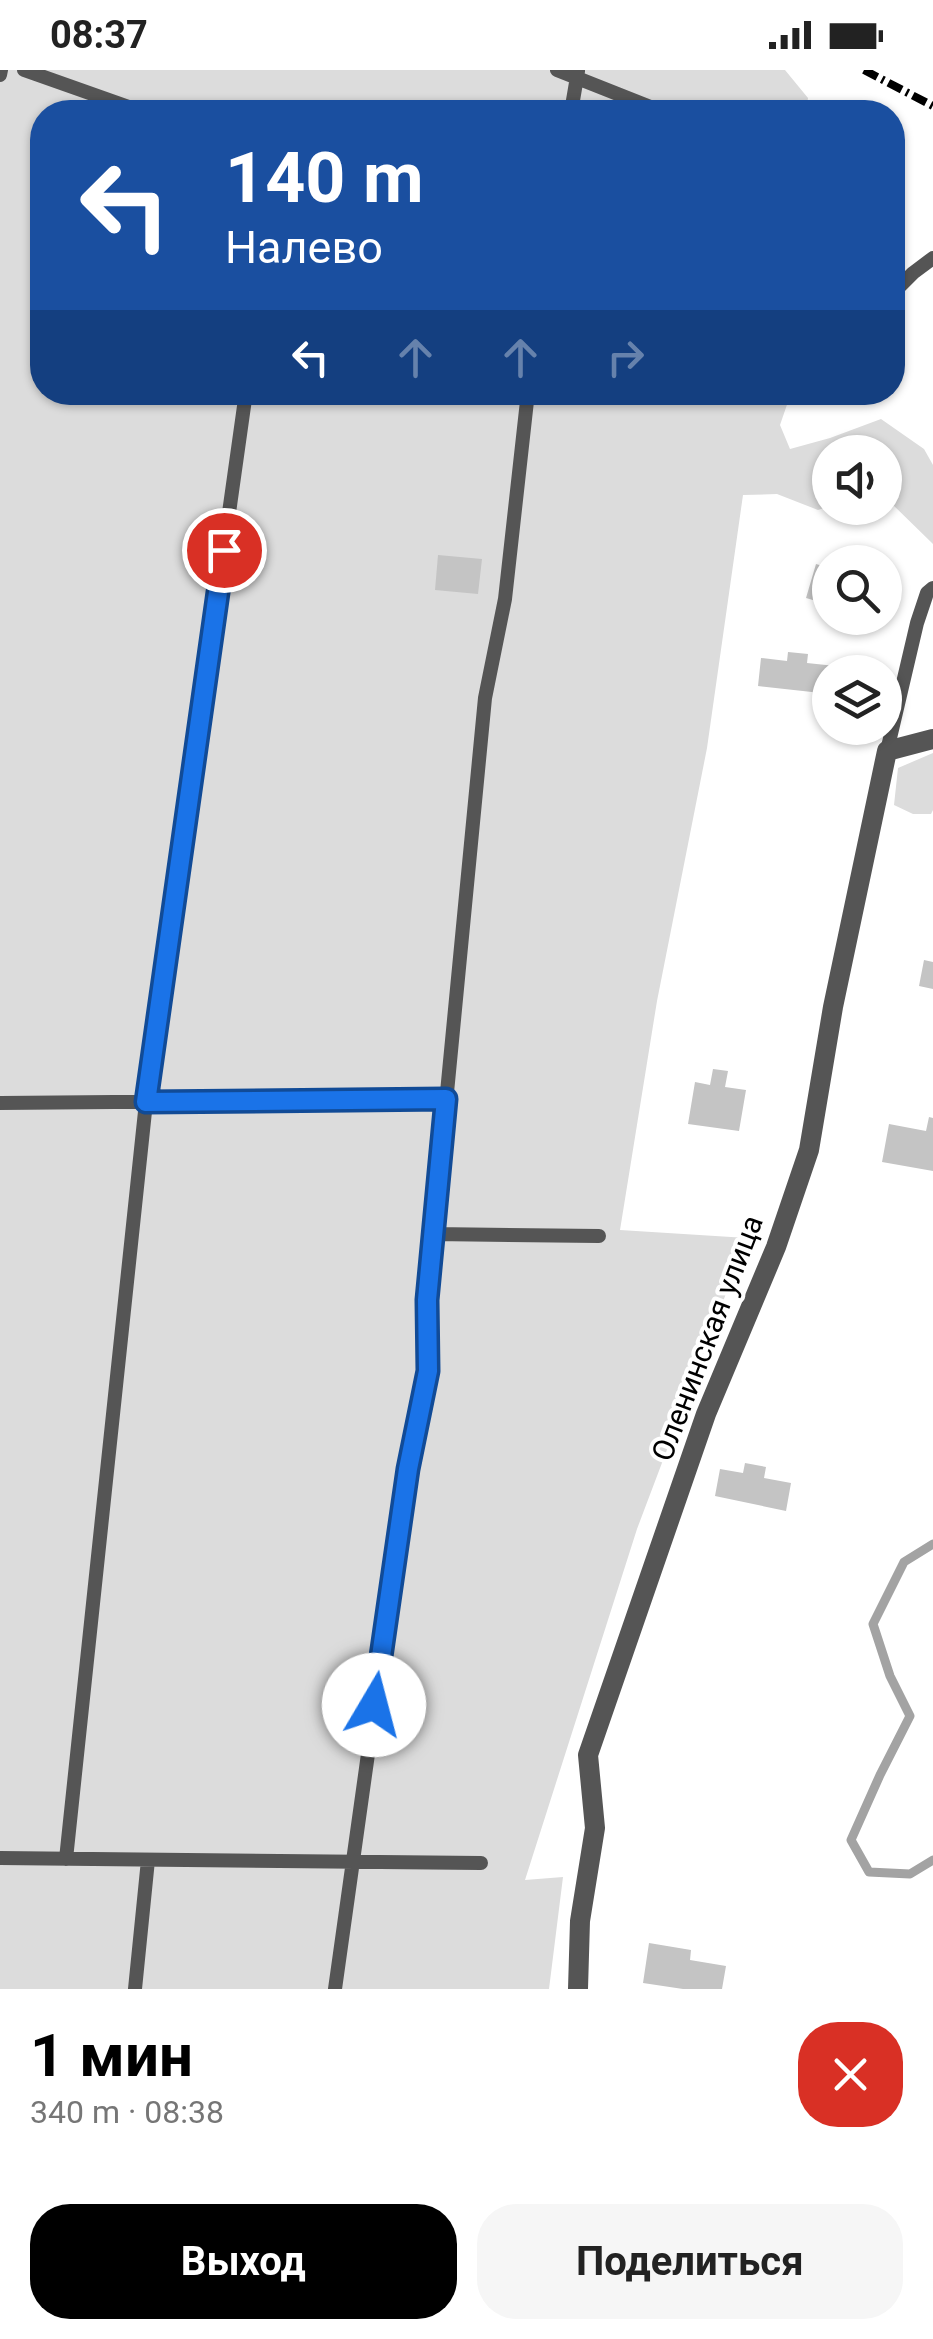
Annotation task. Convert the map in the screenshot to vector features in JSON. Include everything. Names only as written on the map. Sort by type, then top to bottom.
[{"type":"street","points":[[886,752],[933,739]]},
{"type":"street","name":"Оленинская улица","points":[[578,1989],[580,1920],[596,1828],[588,1755],[706,1414],[776,1247],[809,1150],[833,1007],[886,752]]},
{"type":"lane","points":[[24,70],[109,100]]},
{"type":"lane","points":[[557,70],[578,74],[636,100]]},
{"type":"lane","points":[[573,100],[578,74]]},
{"type":"lane","points":[[905,281],[933,258]]},
{"type":"lane","points":[[66,1859],[146,1102],[244,405]]},
{"type":"lane","points":[[336,1989],[408,1469],[428,1371],[427,1300],[485,698],[505,599],[527,405]]},
{"type":"lane","points":[[886,752],[917,623],[927,593],[933,588]]},
{"type":"lane","points":[[0,1103],[446,1099]]},
{"type":"lane","points":[[434,1234],[599,1236]]},
{"type":"lane","points":[[0,1858],[481,1863]]},
{"type":"lane","points":[[135,1989],[148,1860]]},
{"type":"shaded area","points":[[0,70],[785,70],[808,98],[30,100],[30,405],[787,405],[780,425],[790,449],[812,443],[812,508],[777,494],[743,495],[707,748],[657,1001],[620,1230],[747,1238],[637,1529],[525,1880],[563,1877],[549,1989],[0,1989]]},
{"type":"shaded area","points":[[881,419],[924,449],[933,465],[933,544],[902,514],[902,435],[838,435]]},
{"type":"shaded area","points":[[933,753],[931,814],[913,814],[894,805],[898,768]]},
{"type":"building","points":[[438,555],[482,559],[478,594],[435,590]]},
{"type":"building","points":[[812,578],[812,600],[806,598]]},
{"type":"building","points":[[788,652],[808,654],[812,692],[758,686],[761,658],[787,661]]},
{"type":"building","points":[[924,960],[933,962],[933,989],[919,986]]},
{"type":"building","points":[[713,1069],[728,1071],[725,1087],[746,1090],[739,1131],[688,1124],[695,1082],[710,1085]]},
{"type":"building","points":[[929,1117],[933,1118],[933,1171],[882,1162],[889,1124],[926,1131]]},
{"type":"building","points":[[745,1463],[766,1467],[764,1478],[791,1483],[786,1511],[715,1496],[720,1469],[743,1473]]},
{"type":"building","points":[[649,1943],[691,1950],[690,1960],[726,1966],[722,1989],[643,1983]]},
{"type":"waterway","points":[[933,1544],[904,1562],[873,1624],[890,1676],[910,1716],[851,1840],[869,1872],[910,1874],[933,1860]]},
{"type":"railway","points":[[864,70],[933,106]]},
{"type":"route","points":[[224,550],[146,1102],[446,1099],[427,1300],[428,1371],[408,1469],[374,1705]]}]
